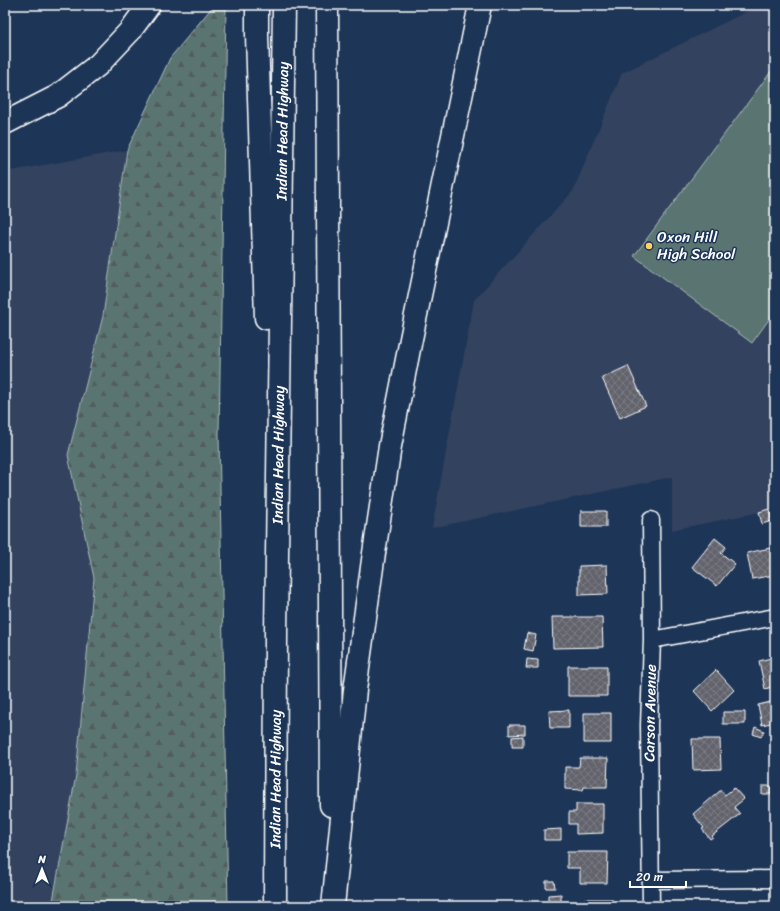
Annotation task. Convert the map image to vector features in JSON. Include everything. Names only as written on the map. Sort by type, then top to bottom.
[{"type":"highway","points":[[5,123],[58,96],[98,65],[130,31],[149,5]]},
{"type":"highway","points":[[257,5],[276,634]]},
{"type":"highway","name":"Indian Head Highway","points":[[276,906],[276,634],[284,5]]},
{"type":"highway","points":[[327,5],[332,906]]},
{"type":"highway","points":[[332,906],[355,690],[390,446],[412,332],[480,5]]},
{"type":"street","name":"Carson Avenue","points":[[651,520],[652,640],[649,725],[651,906]]},
{"type":"street","points":[[652,640],[775,617]]},
{"type":"street","points":[[651,880],[775,879]]},
{"type":"shaded area","name":"Oxon Hill High School","points":[[760,5],[775,5],[775,509],[672,530],[672,477],[432,528],[474,300],[573,191],[622,73]]},
{"type":"shaded area","points":[[127,150],[103,316],[68,455],[94,578],[76,775],[52,906],[5,906],[5,172]]},
{"type":"green space","points":[[214,5],[226,5],[219,434],[228,906],[52,906],[76,775],[94,578],[68,455],[103,316],[127,150],[170,58]]},
{"type":"green space","points":[[775,66],[775,311],[752,343],[634,256]]},
{"type":"building","points":[[628,366],[646,406],[620,418],[602,378]]},
{"type":"building","points":[[769,509],[772,521],[762,524],[759,512]]},
{"type":"building","points":[[581,511],[606,511],[606,527],[581,527]]},
{"type":"building","points":[[715,538],[726,547],[721,553],[735,564],[717,586],[692,567]]},
{"type":"building","points":[[775,547],[775,575],[752,579],[747,553]]},
{"type":"building","points":[[607,565],[608,594],[579,595],[579,566]]},
{"type":"building","points":[[552,617],[602,617],[603,647],[553,648]]},
{"type":"building","points":[[527,633],[536,635],[533,651],[524,649]]},
{"type":"building","points":[[775,657],[775,686],[765,689],[759,661]]},
{"type":"building","points":[[527,659],[538,660],[538,668],[526,668]]},
{"type":"building","points":[[568,666],[607,666],[607,696],[568,696]]},
{"type":"building","points":[[716,670],[734,690],[712,711],[694,691]]},
{"type":"building","points":[[775,701],[775,722],[762,725],[758,705]]},
{"type":"building","points":[[569,710],[569,728],[550,728],[549,711]]},
{"type":"building","points":[[723,712],[745,712],[745,724],[723,724]]},
{"type":"building","points":[[584,713],[611,713],[611,743],[584,743]]},
{"type":"building","points":[[509,725],[525,725],[525,734],[509,735]]},
{"type":"building","points":[[755,727],[764,731],[761,737],[753,734]]},
{"type":"building","points":[[523,736],[523,747],[512,747],[512,737]]},
{"type":"building","points":[[692,739],[720,739],[721,769],[693,770]]},
{"type":"building","points":[[580,758],[608,758],[607,787],[584,787],[583,790],[565,789],[565,767],[579,767]]},
{"type":"building","points":[[762,786],[771,786],[771,794],[762,794]]},
{"type":"building","points":[[734,788],[744,799],[734,807],[740,814],[710,839],[702,829],[704,828],[693,814],[721,790],[725,795]]},
{"type":"building","points":[[576,804],[603,804],[603,833],[576,834],[576,824],[569,824],[569,812],[576,812]]},
{"type":"building","points":[[561,829],[561,840],[544,840],[544,830]]},
{"type":"building","points":[[567,852],[608,852],[607,883],[580,883],[580,868],[567,868]]},
{"type":"building","points":[[546,881],[554,881],[555,888],[546,888]]},
{"type":"building","points":[[561,894],[561,906],[548,906],[548,895]]},
{"type":"building","points":[[584,899],[612,899],[612,906],[576,906],[576,901],[584,901]]},
{"type":"place","name":"Oxon Hill High School","points":[[649,246]]}]
